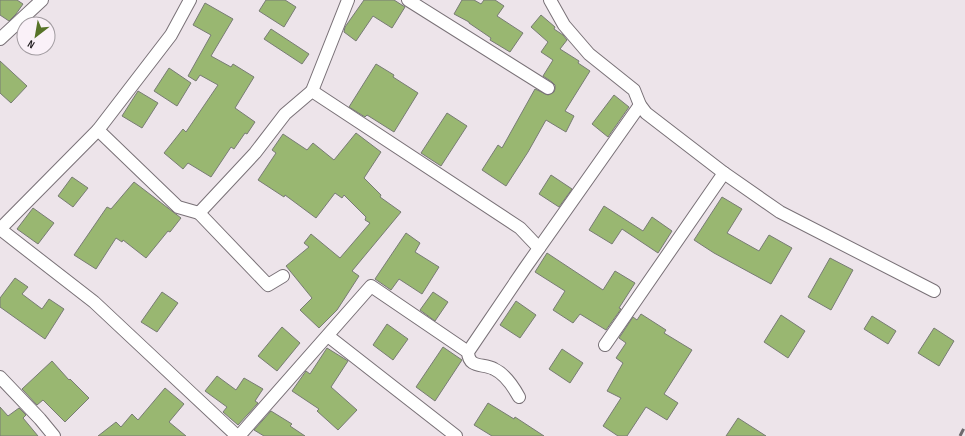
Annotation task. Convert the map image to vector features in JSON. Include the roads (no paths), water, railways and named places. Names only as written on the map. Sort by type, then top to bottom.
[{"type":"street","points":[[0,39],[42,0]]},
{"type":"street","points":[[190,0],[171,34],[98,130],[0,229],[94,302],[238,436],[371,286],[468,352]]},
{"type":"street","points":[[199,213],[255,153],[285,114],[312,91],[348,0]]},
{"type":"street","points":[[408,0],[548,88]]},
{"type":"street","points":[[550,0],[564,25],[589,54],[634,90],[640,105],[646,113],[724,173],[780,212],[934,291]]},
{"type":"street","points":[[312,91],[520,228],[539,248]]},
{"type":"street","points":[[519,397],[512,385],[502,375],[494,368],[478,365],[473,362],[468,357],[468,352],[640,105]]},
{"type":"street","points":[[98,130],[178,207],[199,213],[268,285],[283,276]]},
{"type":"street","points":[[605,345],[724,173]]},
{"type":"street","points":[[328,336],[456,436]]},
{"type":"street","points":[[0,377],[54,436]]},
{"type":"railway","points":[[960,436],[965,426]]}]
